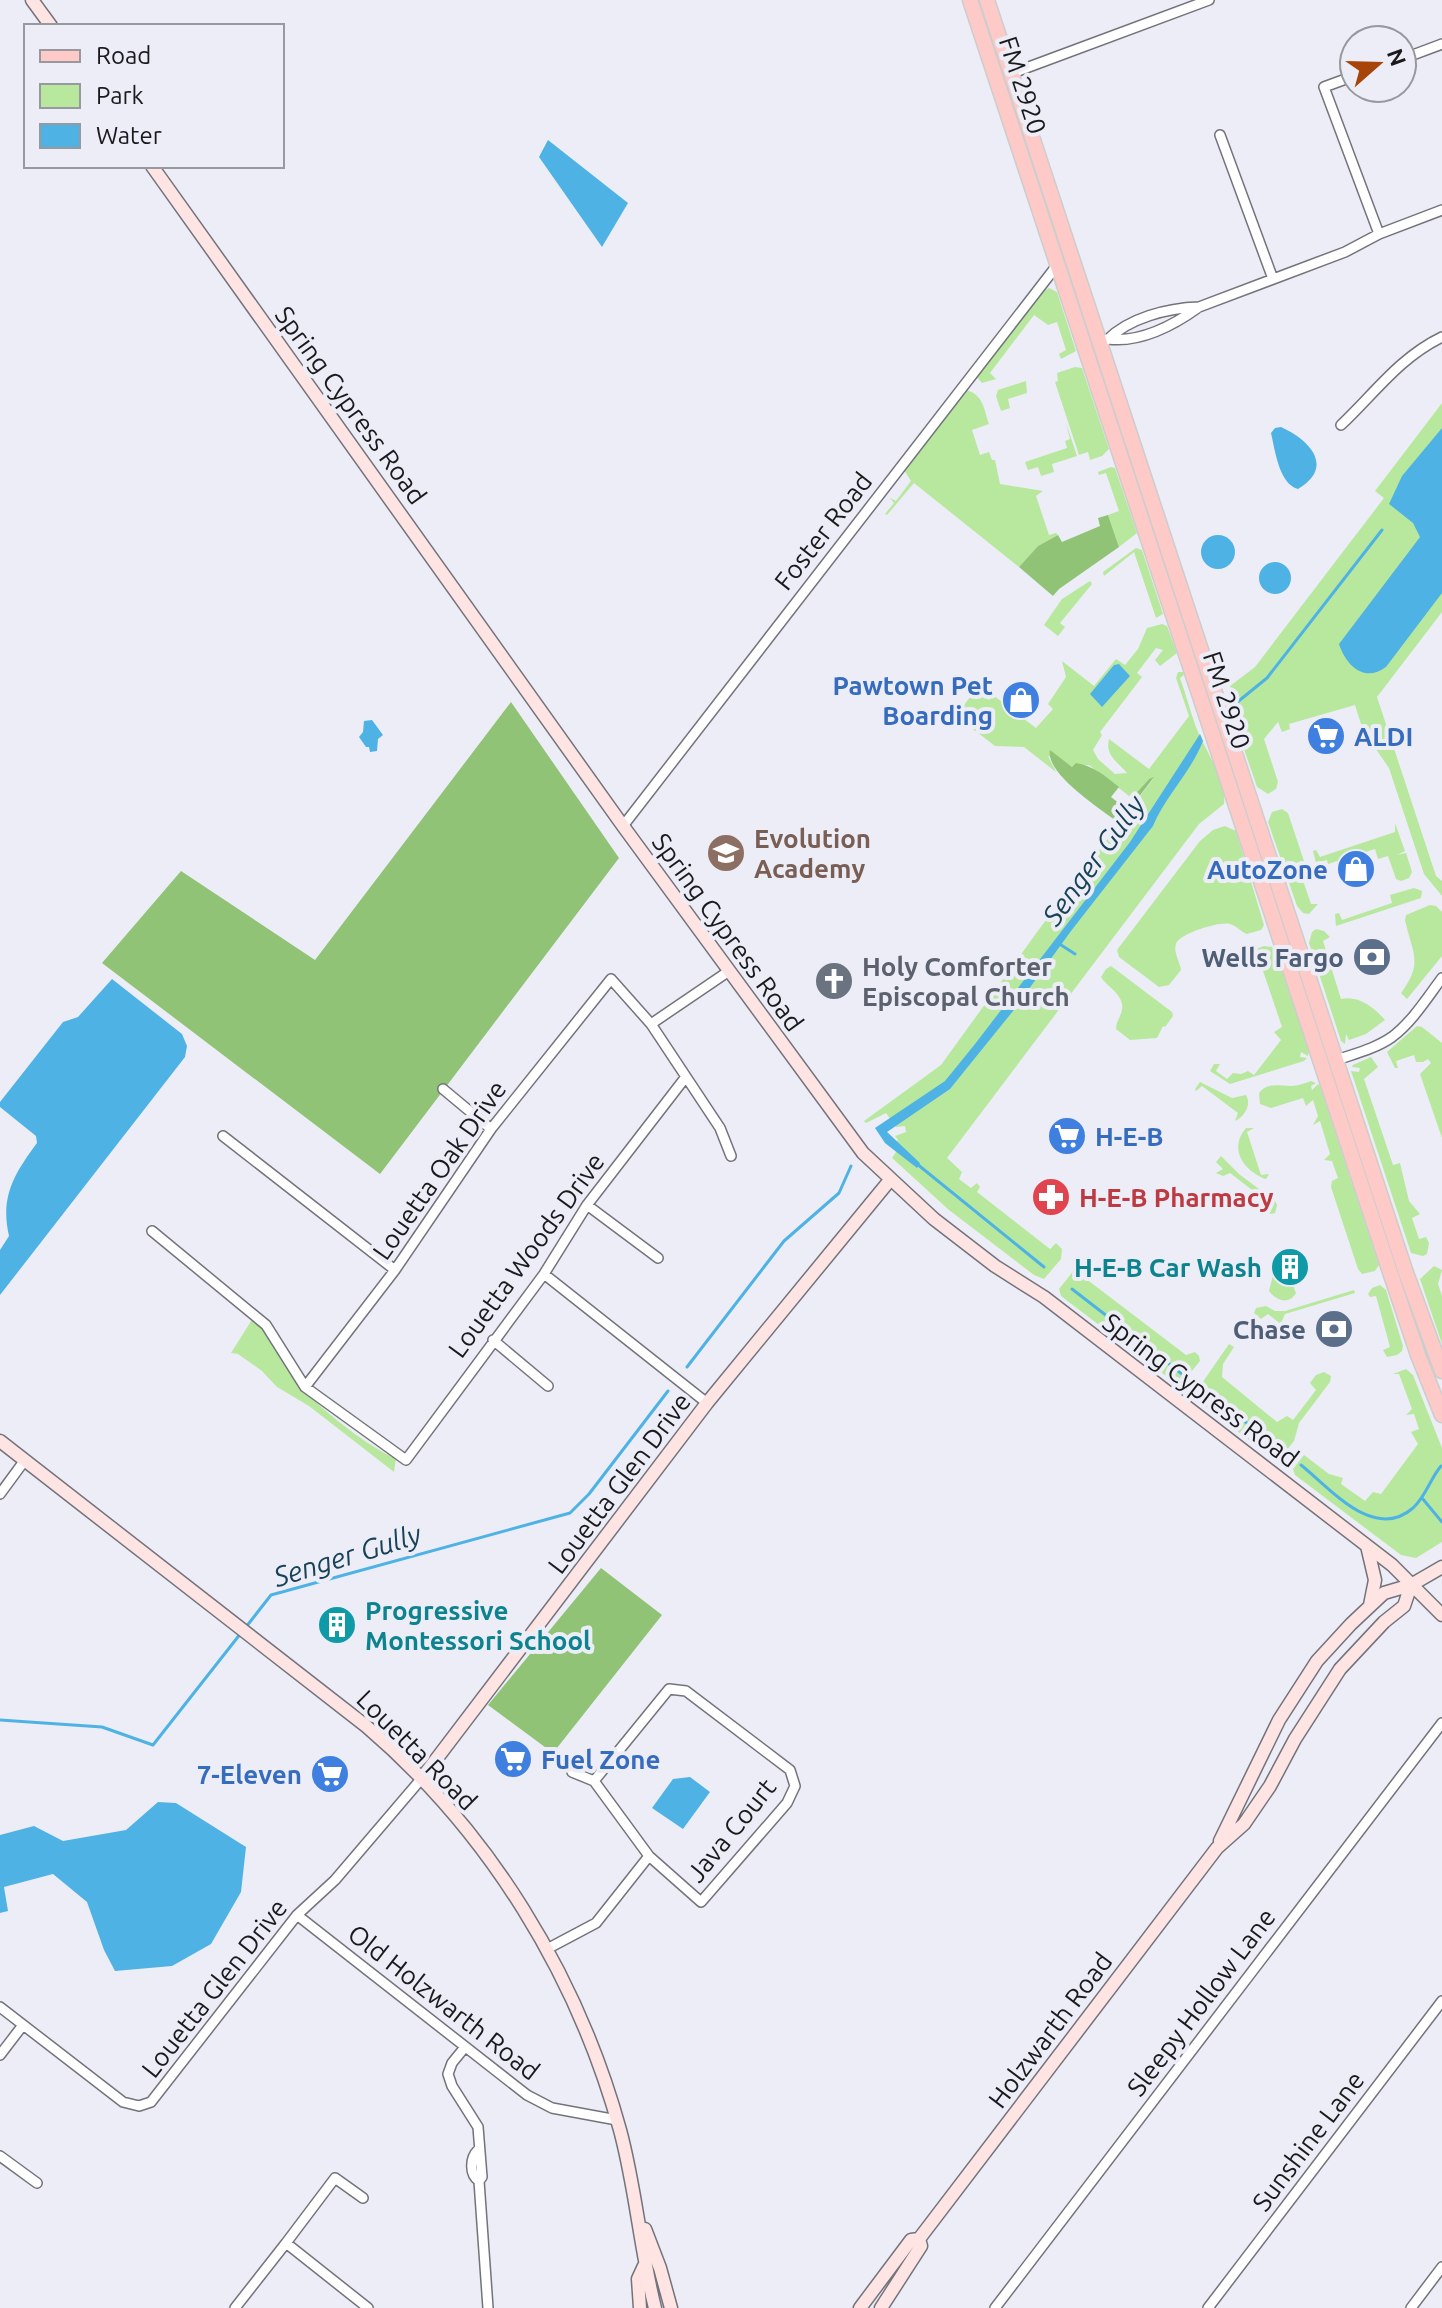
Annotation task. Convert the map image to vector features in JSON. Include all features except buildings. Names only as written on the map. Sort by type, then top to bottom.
[{"type":"main road","points":[[32,0],[50,24]]},
{"type":"main road","name":"FM 2920","points":[[970,0],[1413,1342],[1442,1415]]},
{"type":"main road","name":"FM 2920","points":[[987,0],[1104,341],[1405,1270],[1442,1371]]},
{"type":"main road","name":"Spring Cypress Road","points":[[153,168],[623,826],[863,1153],[934,1219],[995,1266],[1044,1297],[1367,1546],[1442,1615]]},
{"type":"main road","name":"Louetta Glen Drive","points":[[422,1778],[707,1403],[890,1180]]},
{"type":"main road","name":"Louetta Road","points":[[0,1441],[376,1734],[422,1778],[473,1838],[514,1893],[547,1949],[594,2050],[617,2120],[639,2215],[644,2266],[655,2308]]},
{"type":"main road","points":[[1367,1546],[1375,1580],[1374,1596],[1369,1606]]},
{"type":"main road","name":"Holzwarth Road","points":[[1217,1848],[1279,1720],[1317,1661],[1384,1593],[1411,1585],[1442,1567]]},
{"type":"main road","name":"Holzwarth Road","points":[[860,2308],[911,2240],[919,2239],[1217,1848],[1244,1824],[1340,1669],[1384,1622],[1404,1606],[1411,1585]]},
{"type":"main road","name":"Louetta Road","points":[[639,2215],[660,2268],[671,2308]]},
{"type":"main road","name":"Holzwarth Road","points":[[881,2308],[921,2246],[919,2239]]},
{"type":"main road","points":[[640,2308],[638,2279],[644,2266]]},
{"type":"street","points":[[996,79],[1209,0]]},
{"type":"street","points":[[1418,53],[1442,44]]},
{"type":"street","points":[[1338,82],[1324,87],[1379,234]]},
{"type":"street","points":[[1220,135],[1273,279]]},
{"type":"street","points":[[1104,341],[1123,341],[1161,329],[1180,321],[1199,307],[1345,252],[1379,234],[1442,210]]},
{"type":"street","name":"Foster Road","points":[[623,826],[1058,264]]},
{"type":"street","points":[[1104,341],[1118,328],[1176,308],[1199,307]]},
{"type":"street","points":[[1341,425],[1395,367],[1442,337]]},
{"type":"street","points":[[729,971],[651,1024],[720,1128],[731,1156]]},
{"type":"street","points":[[1322,1065],[1391,1038],[1404,1027],[1442,978]]},
{"type":"street","name":"Louetta Oak Drive","points":[[305,1387],[395,1270],[491,1129],[611,979],[651,1024]]},
{"type":"street","name":"Louetta Woods Drive","points":[[305,1387],[406,1460],[544,1274],[587,1205],[685,1078]]},
{"type":"street","points":[[443,1089],[491,1129]]},
{"type":"street","points":[[223,1136],[395,1270]]},
{"type":"street","points":[[587,1205],[658,1258]]},
{"type":"street","points":[[152,1231],[266,1325],[305,1387]]},
{"type":"street","points":[[544,1274],[707,1403]]},
{"type":"street","points":[[493,1340],[548,1386]]},
{"type":"street","points":[[0,1494],[25,1460]]},
{"type":"street","name":"Java Court","points":[[594,1781],[669,1689],[686,1691],[790,1770],[795,1786],[787,1803],[701,1902],[649,1856]]},
{"type":"street","name":"Sleepy Hollow Lane","points":[[995,2308],[1442,1723]]},
{"type":"street","points":[[547,1949],[596,1923],[649,1856],[594,1781],[572,1772]]},
{"type":"street","name":"Louetta Glen Drive","points":[[23,2025],[123,2102],[139,2106],[155,2098],[297,1915],[335,1880],[422,1778]]},
{"type":"street","name":"Old Holzwarth Road","points":[[297,1915],[527,2095],[569,2112],[617,2120]]},
{"type":"street","name":"Sunshine Lane","points":[[1208,2308],[1442,2001]]},
{"type":"street","points":[[0,2007],[23,2025],[0,2055]]},
{"type":"street","points":[[465,2047],[452,2063],[448,2074],[452,2086],[478,2127],[488,2308]]},
{"type":"street","points":[[0,2156],[37,2183]]},
{"type":"street","points":[[235,2308],[335,2178],[363,2198]]},
{"type":"street","points":[[286,2243],[368,2308]]},
{"type":"street","points":[[1411,2308],[1442,2267]]},
{"type":"green space","points":[[1049,288],[1057,292],[1076,351],[1061,359],[1059,354],[1066,350],[1057,322],[1048,325],[1034,315],[990,373],[996,379],[982,383],[976,376],[1039,294]]},
{"type":"green space","points":[[1082,368],[1109,449],[1102,456],[1090,460],[1088,452],[1079,455],[1055,382],[1058,381],[1057,373]]},
{"type":"green space","points":[[1026,381],[1027,393],[1008,399],[1010,408],[1001,411],[996,396],[998,390]]},
{"type":"green space","points":[[966,390],[979,399],[989,424],[972,430],[980,455],[989,452],[995,460],[1000,484],[1043,491],[1036,496],[1049,535],[1058,535],[1038,546],[1019,567],[914,483],[885,514],[894,503],[890,498],[896,501],[911,481],[904,470]]},
{"type":"green space","points":[[1442,403],[1442,612],[1377,697],[1436,876],[1442,881],[1442,896],[1424,874],[1389,768],[1371,742],[1367,743],[1355,705],[1289,724],[1290,729],[1282,732],[1278,722],[1264,739],[1278,782],[1276,789],[1268,794],[1257,787],[1244,749],[1249,747],[1230,686],[1255,667],[1384,498],[1375,491]]},
{"type":"green space","points":[[1066,423],[1077,456],[1052,464],[1054,472],[1041,476],[1038,467],[1028,470],[1025,462],[1067,448],[1065,441],[1070,439]]},
{"type":"green space","points":[[1115,468],[1137,533],[1119,547],[1108,515],[1119,511],[1106,473],[1099,475],[1098,472]]},
{"type":"green space","points":[[1108,515],[1119,547],[1053,596],[1019,567],[1038,546],[1058,535],[1062,542],[1100,526],[1098,518]]},
{"type":"green space","points":[[1136,548],[1142,550],[1163,614],[1156,618],[1134,552],[1104,576],[1103,572]]},
{"type":"green space","points":[[1090,581],[1092,584],[1060,623],[1065,627],[1058,636],[1044,625],[1062,599]]},
{"type":"green space","points":[[1162,624],[1167,626],[1177,653],[1160,666],[1155,660],[1163,650],[1156,648],[1137,673],[1142,677],[1100,732],[1102,735],[1093,750],[1115,774],[1127,773],[1110,754],[1109,739],[1149,769],[1189,716],[1176,678],[1178,672],[1183,672],[1180,678],[1196,727],[1219,775],[1224,804],[1199,824],[947,1158],[962,1172],[959,1179],[971,1188],[977,1183],[980,1187],[977,1192],[1050,1249],[1056,1243],[1062,1249],[1061,1259],[1044,1279],[1034,1275],[949,1210],[892,1158],[896,1152],[893,1146],[898,1140],[895,1136],[906,1132],[905,1126],[896,1127],[886,1113],[866,1123],[864,1121],[941,1065],[1153,779],[1149,779],[1133,799],[1089,765],[1073,767],[1048,756],[1056,772],[1024,747],[995,746],[956,716],[976,689],[989,700],[993,695],[1036,728],[1053,709],[1048,704],[1066,677],[1062,661],[1094,686],[1116,659],[1125,665],[1138,649],[1147,628]]},
{"type":"green space","points":[[511,702],[619,858],[380,1174],[102,963],[181,871],[315,960]]},
{"type":"green space","points":[[1050,750],[1072,767],[1076,763],[1082,764],[1109,779],[1119,787],[1111,797],[1124,807],[1154,777],[1119,823],[1065,780],[1056,770]]},
{"type":"green space","points":[[1282,809],[1288,813],[1305,864],[1299,869],[1311,904],[1318,904],[1309,914],[1303,913],[1297,906],[1268,822],[1272,812]]},
{"type":"green space","points":[[1395,823],[1405,851],[1397,855],[1406,853],[1412,872],[1409,878],[1396,879],[1388,856],[1378,859],[1375,849],[1328,864],[1327,860],[1316,863],[1313,851],[1316,850],[1320,857],[1395,832]]},
{"type":"green space","points":[[1225,826],[1236,831],[1264,925],[1261,930],[1247,934],[1230,924],[1218,924],[1184,936],[1175,947],[1181,970],[1169,985],[1159,987],[1119,957],[1117,950],[1200,841],[1213,830]]},
{"type":"green space","points":[[1414,888],[1422,891],[1421,898],[1336,926],[1335,914],[1339,913],[1342,920],[1392,903],[1390,895]]},
{"type":"green space","points":[[1430,905],[1442,912],[1442,956],[1407,999],[1401,993],[1412,973],[1414,957],[1406,915]]},
{"type":"green space","points":[[1316,929],[1330,937],[1323,941],[1341,999],[1365,1003],[1385,1020],[1366,1034],[1349,1040],[1346,1034],[1345,1044],[1341,1041],[1309,943]]},
{"type":"green space","points":[[1264,946],[1272,947],[1275,951],[1309,1051],[1308,1056],[1301,1052],[1300,1057],[1307,1058],[1304,1061],[1230,1084],[1210,1071],[1214,1064],[1220,1064],[1216,1071],[1227,1079],[1233,1073],[1248,1071],[1254,1075],[1281,1040],[1274,1032],[1282,1027],[1258,956],[1249,957],[1250,951]]},
{"type":"green space","points":[[1111,966],[1172,1012],[1173,1016],[1157,1038],[1130,1040],[1116,1029],[1122,1010],[1121,1000],[1101,977]]},
{"type":"green space","points":[[1417,1026],[1442,1043],[1442,1138],[1420,1074],[1431,1063],[1428,1059],[1416,1062],[1414,1055],[1396,1061],[1398,1068],[1395,1068],[1387,1052]]},
{"type":"green space","points":[[1371,1057],[1378,1067],[1364,1079],[1393,1165],[1400,1163],[1409,1201],[1420,1214],[1412,1218],[1419,1239],[1426,1237],[1429,1243],[1427,1254],[1423,1256],[1411,1253],[1351,1071],[1359,1072],[1360,1068],[1353,1065]]},
{"type":"green space","points":[[1311,1081],[1316,1083],[1311,1086],[1312,1090],[1318,1084],[1320,1086],[1379,1265],[1375,1271],[1362,1274],[1358,1269],[1331,1187],[1332,1181],[1338,1178],[1332,1161],[1324,1160],[1330,1154],[1320,1121],[1313,1125],[1318,1116],[1313,1100],[1306,1106],[1303,1098],[1271,1108],[1260,1104],[1259,1093],[1266,1087],[1294,1086]]},
{"type":"green space","points":[[1200,1082],[1232,1098],[1246,1095],[1248,1107],[1244,1114],[1235,1121],[1238,1113],[1202,1086],[1196,1091]]},
{"type":"green space","points":[[1246,1128],[1254,1128],[1247,1132],[1261,1175],[1269,1174],[1266,1179],[1251,1171],[1241,1158],[1238,1144]]},
{"type":"green space","points":[[1221,1156],[1275,1201],[1275,1213],[1265,1210],[1270,1207],[1269,1203],[1230,1173],[1223,1176],[1216,1173],[1223,1169],[1216,1162]]},
{"type":"green space","points":[[1279,1252],[1283,1252],[1286,1260],[1283,1261],[1296,1293],[1286,1300],[1269,1291]]},
{"type":"green space","points":[[1079,1264],[1087,1271],[1081,1275],[1186,1355],[1195,1352],[1199,1356],[1200,1361],[1183,1382],[1174,1382],[1061,1296],[1059,1289]]},
{"type":"green space","points":[[1434,1266],[1442,1270],[1438,1284],[1442,1296],[1442,1344],[1420,1279]]},
{"type":"green space","points":[[1380,1285],[1386,1290],[1403,1346],[1397,1355],[1387,1357],[1383,1350],[1390,1347],[1376,1296],[1370,1297],[1368,1294]]},
{"type":"green space","points":[[1354,1290],[1355,1293],[1285,1314],[1283,1326],[1268,1314],[1261,1319],[1254,1313],[1256,1308],[1266,1306],[1275,1311],[1285,1311]]},
{"type":"green space","points":[[253,1318],[306,1393],[359,1437],[396,1458],[394,1472],[309,1406],[277,1387],[262,1371],[238,1354],[231,1353]]},
{"type":"green space","points":[[1229,1344],[1234,1347],[1223,1364],[1222,1377],[1277,1422],[1287,1416],[1293,1420],[1316,1390],[1310,1383],[1316,1375],[1324,1372],[1331,1376],[1330,1382],[1299,1423],[1294,1441],[1282,1456],[1272,1458],[1197,1397],[1200,1386]]},
{"type":"green space","points":[[1406,1369],[1413,1375],[1442,1448],[1442,1542],[1416,1558],[1401,1555],[1295,1475],[1293,1469],[1304,1455],[1329,1474],[1343,1478],[1341,1484],[1365,1501],[1373,1492],[1381,1494],[1418,1444],[1411,1432],[1419,1429],[1414,1414],[1406,1415],[1412,1409],[1399,1374],[1393,1374]]},
{"type":"green space","points":[[601,1568],[662,1615],[553,1753],[488,1705]]},
{"type":"water","points":[[548,140],[628,203],[602,247],[539,157]]},
{"type":"water","points":[[1281,427],[1309,447],[1317,463],[1309,481],[1298,489],[1286,481],[1276,457],[1271,433]]},
{"type":"water","points":[[1442,428],[1442,593],[1386,667],[1378,672],[1364,673],[1351,665],[1339,644],[1420,537],[1413,523],[1389,504],[1402,476]]},
{"type":"water","points":[[1218,535],[1230,540],[1235,552],[1230,564],[1218,569],[1206,564],[1201,552],[1206,540]]},
{"type":"water","points":[[1275,562],[1287,566],[1291,578],[1287,590],[1275,594],[1263,590],[1259,578],[1263,566]]},
{"type":"water","points":[[1119,664],[1130,676],[1102,707],[1090,694],[1114,665]]},
{"type":"water","points":[[372,720],[383,735],[378,739],[377,751],[370,752],[359,737],[364,721]]},
{"type":"water","points":[[1200,734],[1203,741],[1198,752],[1153,826],[1013,1011],[950,1089],[887,1132],[920,1163],[917,1168],[885,1143],[875,1128],[945,1081],[1130,842]]},
{"type":"water","points":[[112,979],[182,1034],[187,1046],[185,1057],[0,1295],[0,1250],[9,1236],[8,1198],[16,1176],[37,1143],[36,1136],[0,1107],[0,1102],[63,1022],[78,1017]]},
{"type":"water","points":[[690,1777],[710,1792],[683,1829],[652,1808],[673,1779]]},
{"type":"water","points":[[158,1802],[176,1803],[246,1847],[241,1892],[211,1944],[172,1966],[115,1971],[87,1902],[53,1874],[4,1887],[8,1911],[0,1913],[0,1835],[34,1826],[63,1841],[126,1830]]},
{"type":"waterway","name":"Senger Gully","points":[[1235,704],[1267,678],[1382,530]]},
{"type":"waterway","points":[[1058,943],[1075,954]]},
{"type":"waterway","points":[[917,1164],[1044,1267]]},
{"type":"waterway","name":"Senger Gully","points":[[687,1367],[784,1241],[839,1193],[851,1166]]},
{"type":"waterway","points":[[1072,1289],[1182,1374]]},
{"type":"waterway","points":[[1204,1390],[1279,1448]]},
{"type":"waterway","name":"Senger Gully","points":[[246,1627],[271,1595],[570,1513],[589,1494],[668,1391]]},
{"type":"waterway","points":[[1301,1465],[1354,1508],[1368,1516],[1383,1519],[1398,1517],[1413,1508],[1441,1466]]},
{"type":"waterway","points":[[1422,1498],[1442,1522]]},
{"type":"waterway","name":"Senger Gully","points":[[0,1720],[102,1727],[153,1745],[241,1633]]},
{"type":"place","name":"Pawtown Pet Boarding","points":[[1021,700]]},
{"type":"place","name":"ALDI","points":[[1326,736]]},
{"type":"place","name":"Evolution Academy","points":[[726,853]]},
{"type":"place","name":"AutoZone","points":[[1356,869]]},
{"type":"place","name":"Wells Fargo","points":[[1372,957]]},
{"type":"place","name":"Holy Comforter Episcopal Church","points":[[834,981]]},
{"type":"place","name":"H-E-B","points":[[1067,1136]]},
{"type":"place","name":"H-E-B Pharmacy","points":[[1051,1197]]},
{"type":"place","name":"H-E-B Car Wash","points":[[1290,1267]]},
{"type":"place","name":"Chase","points":[[1334,1329]]},
{"type":"place","name":"Progressive Montessori School","points":[[337,1625]]},
{"type":"place","name":"Fuel Zone","points":[[513,1759]]},
{"type":"place","name":"7-Eleven","points":[[330,1774]]}]
